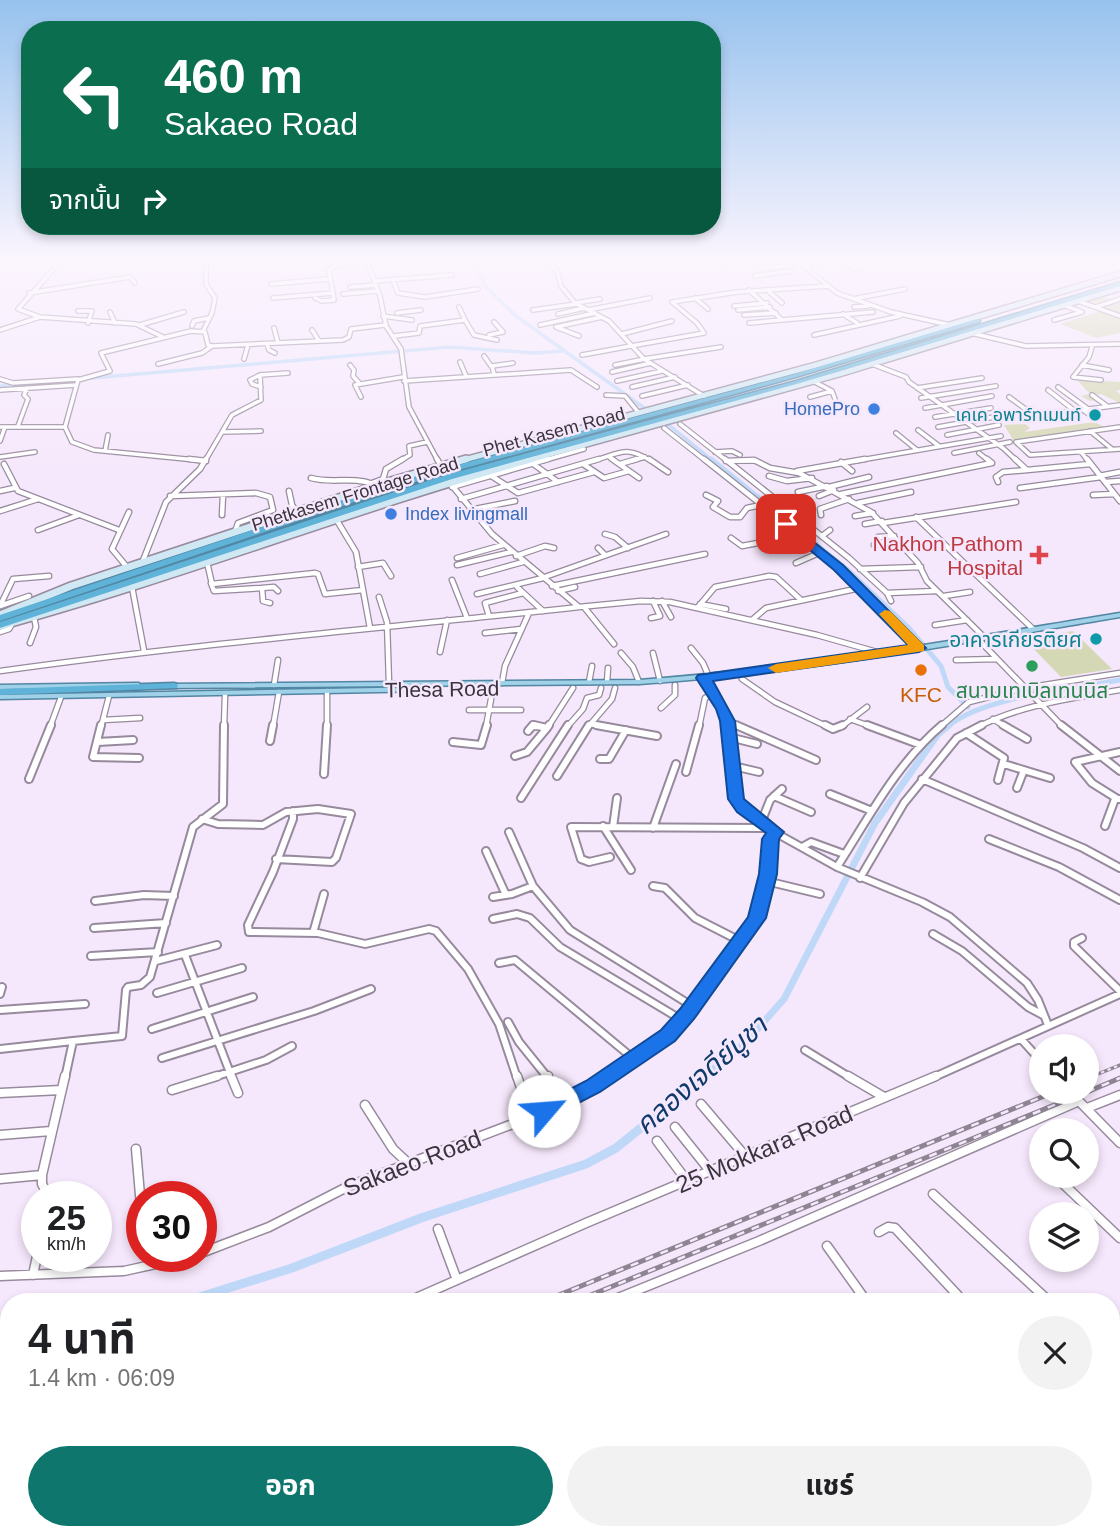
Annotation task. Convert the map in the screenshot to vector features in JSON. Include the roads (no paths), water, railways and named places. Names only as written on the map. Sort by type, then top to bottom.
[{"type":"highway","name":"Phet Kasem Road","points":[[0,617],[418,478],[570,447],[642,413],[794,376],[946,331]]},
{"type":"highway","name":"Phet Kasem Road","points":[[0,626],[480,468],[675,420],[969,331]]},
{"type":"highway","points":[[813,380],[839,374]]},
{"type":"highway","points":[[570,447],[601,423]]},
{"type":"highway","points":[[313,512],[313,516],[319,517],[368,503]]},
{"type":"highway","points":[[0,689],[174,686]]},
{"type":"main road","points":[[661,409],[933,331]]},
{"type":"main road","points":[[839,374],[978,331]]},
{"type":"main road","name":"Phetkasem Frontage Road","points":[[0,617],[71,586],[374,485],[642,413]]},
{"type":"main road","name":"Phetkasem Frontage Road","points":[[0,626],[132,587],[336,519],[570,447]]},
{"type":"main road","name":"Thesa Road","points":[[294,688],[327,691],[338,687],[389,684],[589,682],[615,688],[675,685],[1120,615]]},
{"type":"main road","name":"Thesa Road","points":[[174,686],[573,688],[639,682],[742,679],[843,664],[884,654]]},
{"type":"main road","name":"Thesa Road","points":[[0,697],[225,695],[276,688]]},
{"type":"street","points":[[151,331],[163,337]]},
{"type":"street","points":[[0,390],[77,382],[110,371],[101,354],[191,331],[203,331],[208,345],[212,346],[347,339],[351,336],[351,331]]},
{"type":"street","points":[[275,331],[278,343]]},
{"type":"street","points":[[312,331],[318,341]]},
{"type":"street","points":[[390,331],[402,351],[409,407],[441,466]]},
{"type":"street","points":[[394,336],[421,331]]},
{"type":"street","points":[[470,331],[472,334],[497,340]]},
{"type":"street","points":[[486,336],[502,331]]},
{"type":"street","points":[[566,331],[579,336]]},
{"type":"street","points":[[618,331],[645,359],[704,396]]},
{"type":"street","points":[[622,334],[634,331]]},
{"type":"street","points":[[582,355],[704,333],[702,331]]},
{"type":"street","points":[[814,335],[833,331]]},
{"type":"street","points":[[971,333],[1010,346],[1092,347],[1120,344]]},
{"type":"street","points":[[266,337],[269,350],[275,353]]},
{"type":"street","points":[[244,359],[248,345]]},
{"type":"street","points":[[158,365],[202,353],[212,346]]},
{"type":"street","points":[[615,365],[721,347]]},
{"type":"street","points":[[1092,347],[1073,377],[1101,380]]},
{"type":"street","points":[[668,355],[675,361]]},
{"type":"street","points":[[484,356],[494,374]]},
{"type":"street","points":[[460,362],[466,376]]},
{"type":"street","points":[[491,366],[513,363]]},
{"type":"street","points":[[612,372],[651,363]]},
{"type":"street","points":[[872,364],[906,377],[929,397],[998,444],[1027,470]]},
{"type":"street","points":[[349,365],[360,384]]},
{"type":"street","points":[[1082,365],[1109,370]]},
{"type":"street","points":[[361,397],[355,386],[360,384],[494,374],[543,374],[571,370],[597,387]]},
{"type":"street","points":[[617,381],[663,370]]},
{"type":"street","points":[[261,387],[252,384],[250,380],[260,375],[288,373]]},
{"type":"street","points":[[142,562],[153,530],[170,496],[206,461],[233,414],[261,401],[260,375]]},
{"type":"street","points":[[632,387],[675,377]]},
{"type":"street","points":[[917,388],[982,377]]},
{"type":"street","points":[[0,379],[13,383],[77,382]]},
{"type":"street","points":[[813,380],[832,391],[835,399]]},
{"type":"street","points":[[77,382],[65,427],[72,442],[88,449],[206,461]]},
{"type":"street","points":[[642,396],[688,385]]},
{"type":"street","points":[[921,398],[996,386]]},
{"type":"street","points":[[1058,387],[1093,417]]},
{"type":"street","points":[[18,426],[28,400],[24,395],[27,388]]},
{"type":"street","points":[[1061,397],[1065,396],[1055,389],[1048,390],[1075,411]]},
{"type":"street","points":[[810,397],[832,391]]},
{"type":"street","points":[[1092,395],[1118,412]]},
{"type":"street","points":[[606,396],[625,396],[642,413]]},
{"type":"street","points":[[925,408],[992,396]]},
{"type":"street","points":[[1009,397],[1032,415],[1120,405]]},
{"type":"street","points":[[1107,407],[1111,413]]},
{"type":"street","points":[[935,417],[991,408]]},
{"type":"street","points":[[938,427],[993,416]]},
{"type":"street","points":[[675,420],[822,536],[887,593],[891,601]]},
{"type":"street","points":[[660,424],[839,567],[921,647]]},
{"type":"street","points":[[947,435],[999,425]]},
{"type":"street","points":[[0,442],[3,440],[2,427],[65,427]]},
{"type":"street","points":[[1118,429],[1016,442],[1030,455],[1120,449]]},
{"type":"street","points":[[918,430],[939,446]]},
{"type":"street","points":[[222,432],[261,431]]},
{"type":"street","points":[[1090,431],[1112,450]]},
{"type":"street","points":[[896,433],[917,450]]},
{"type":"street","points":[[105,451],[108,435]]},
{"type":"street","points":[[794,472],[1001,436]]},
{"type":"street","points":[[311,478],[325,480],[355,477],[374,485],[383,479],[386,469],[410,455],[409,446],[427,442]]},
{"type":"street","points":[[954,453],[1010,442]]},
{"type":"street","points":[[488,473],[533,464],[570,447],[584,449]]},
{"type":"street","points":[[570,447],[594,472],[605,478],[629,471]]},
{"type":"street","points":[[461,499],[633,451],[668,472]]},
{"type":"street","points":[[715,453],[732,451],[740,455]]},
{"type":"street","points":[[0,457],[36,452]]},
{"type":"street","points":[[1081,452],[1120,501]]},
{"type":"street","points":[[979,453],[1003,471]]},
{"type":"street","points":[[608,457],[639,478]]},
{"type":"street","points":[[620,464],[645,457]]},
{"type":"street","points":[[525,460],[558,482]]},
{"type":"street","points":[[715,466],[754,460],[770,468],[812,478],[873,513],[921,567],[927,581],[967,620],[997,659],[1026,690],[1096,756],[1120,771]]},
{"type":"street","points":[[855,460],[861,464]]},
{"type":"street","points":[[841,462],[852,471]]},
{"type":"street","points":[[841,494],[992,463]]},
{"type":"street","points":[[4,464],[14,488]]},
{"type":"street","points":[[998,482],[997,475],[1003,471],[1090,464]]},
{"type":"street","points":[[825,465],[832,472]]},
{"type":"street","points":[[0,473],[7,472]]},
{"type":"street","points":[[488,473],[518,494],[594,472]]},
{"type":"street","points":[[1020,488],[1120,472]]},
{"type":"street","points":[[769,476],[778,480],[812,478]]},
{"type":"street","points":[[798,492],[830,488],[869,478]]},
{"type":"street","points":[[1105,482],[1120,481]]},
{"type":"street","points":[[451,484],[470,510],[503,545],[581,607],[614,644]]},
{"type":"street","points":[[0,491],[14,488],[119,530]]},
{"type":"street","points":[[819,496],[830,488]]},
{"type":"street","points":[[289,491],[292,505],[298,512]]},
{"type":"street","points":[[858,503],[911,492]]},
{"type":"street","points":[[170,496],[256,493],[268,495],[273,500],[273,510],[238,523],[235,532]]},
{"type":"street","points":[[1093,495],[1115,494]]},
{"type":"street","points":[[222,515],[223,495]]},
{"type":"street","points":[[706,495],[718,501],[713,507],[732,518],[740,517],[747,508],[761,505]]},
{"type":"street","points":[[0,511],[20,507],[38,499]]},
{"type":"street","points":[[821,515],[820,509],[849,499]]},
{"type":"street","points":[[470,510],[515,500]]},
{"type":"street","points":[[865,524],[1016,502]]},
{"type":"street","points":[[127,567],[112,553],[119,530],[129,512]]},
{"type":"street","points":[[855,516],[873,513]]},
{"type":"street","points":[[38,530],[79,515]]},
{"type":"street","points":[[916,517],[1033,629]]},
{"type":"street","points":[[336,519],[355,549],[370,628]]},
{"type":"street","points":[[822,536],[830,530]]},
{"type":"street","points":[[605,534],[615,537],[628,548]]},
{"type":"street","points":[[477,594],[543,578],[666,534]]},
{"type":"street","points":[[731,538],[742,546],[800,535]]},
{"type":"street","points":[[878,537],[894,536]]},
{"type":"street","points":[[874,545],[899,542]]},
{"type":"street","points":[[457,558],[503,545]]},
{"type":"street","points":[[516,556],[545,546],[554,548]]},
{"type":"street","points":[[597,548],[605,555]]},
{"type":"street","points":[[457,565],[511,551]]},
{"type":"street","points":[[796,563],[821,552]]},
{"type":"street","points":[[552,586],[705,554]]},
{"type":"street","points":[[207,562],[214,592],[274,587],[278,591]]},
{"type":"street","points":[[480,574],[523,562]]},
{"type":"street","points":[[358,566],[383,563],[391,576]]},
{"type":"street","points":[[839,567],[852,565]]},
{"type":"street","points":[[860,569],[921,567]]},
{"type":"street","points":[[211,583],[315,573],[318,574],[324,594],[363,590]]},
{"type":"street","points":[[0,607],[13,579],[49,576]]},
{"type":"street","points":[[699,606],[715,587],[774,576],[801,600]]},
{"type":"street","points":[[452,580],[467,618]]},
{"type":"street","points":[[132,587],[144,651]]},
{"type":"street","points":[[517,587],[542,611]]},
{"type":"street","points":[[558,591],[575,587]]},
{"type":"street","points":[[261,588],[263,601],[270,603]]},
{"type":"street","points":[[752,620],[766,608],[860,588]]},
{"type":"street","points":[[887,593],[937,591]]},
{"type":"street","points":[[944,597],[970,592]]},
{"type":"street","points":[[489,616],[485,603],[523,593]]},
{"type":"street","points":[[609,595],[614,603]]},
{"type":"street","points":[[0,607],[29,597]]},
{"type":"street","points":[[379,597],[388,626],[389,684]]},
{"type":"street","points":[[651,618],[660,617],[653,601]]},
{"type":"street","points":[[0,671],[144,651],[270,641],[614,603],[662,601],[726,609]]},
{"type":"street","points":[[662,601],[671,617]]},
{"type":"street","points":[[699,606],[884,654]]},
{"type":"street","points":[[0,607],[11,611]]},
{"type":"street","points":[[502,683],[505,666],[529,613]]},
{"type":"street","points":[[30,643],[36,627],[34,617]]},
{"type":"street","points":[[440,652],[447,620]]},
{"type":"street","points":[[935,625],[967,620]]},
{"type":"street","points":[[0,632],[9,629],[12,624]]},
{"type":"street","points":[[485,633],[522,629]]},
{"type":"street","points":[[691,648],[703,663],[706,679],[727,721],[736,799],[743,808],[767,828],[839,868],[950,916],[1027,983],[1038,1000],[1048,1025]]},
{"type":"street","points":[[621,653],[633,667],[639,682]]},
{"type":"street","points":[[653,653],[660,681]]},
{"type":"street","points":[[956,660],[997,659]]},
{"type":"street","points":[[270,741],[278,660]]},
{"type":"street","points":[[589,682],[592,666]]},
{"type":"street","points":[[521,798],[571,720],[581,712],[587,698],[599,695],[608,668]]},
{"type":"street","points":[[839,868],[844,854],[872,811],[921,745],[969,702],[1120,673]]},
{"type":"street","points":[[742,679],[775,702],[833,729],[841,727],[867,707]]},
{"type":"street","points":[[661,709],[665,702],[674,697],[675,685]]},
{"type":"street","points":[[965,687],[967,694],[979,699]]},
{"type":"street","points":[[453,742],[481,745],[491,710],[492,688]]},
{"type":"street","points":[[515,756],[527,752],[547,728],[573,688]]},
{"type":"street","points":[[557,776],[590,724],[612,699],[615,688]]},
{"type":"street","points":[[858,877],[904,803],[951,743],[993,719],[1038,702],[1120,690]]},
{"type":"street","points":[[324,774],[324,747],[329,714],[327,691]]},
{"type":"street","points":[[686,772],[705,698],[713,694]]},
{"type":"street","points":[[0,1049],[122,1036],[126,990],[145,982],[156,961],[192,827],[222,804],[225,695]]},
{"type":"street","points":[[109,696],[93,757],[139,758]]},
{"type":"street","points":[[29,779],[61,697]]},
{"type":"street","points":[[469,710],[521,710]]},
{"type":"street","points":[[103,720],[140,719]]},
{"type":"street","points":[[850,719],[921,745]]},
{"type":"street","points":[[993,719],[1027,739]]},
{"type":"street","points":[[727,721],[816,760]]},
{"type":"street","points":[[590,724],[657,736]]},
{"type":"street","points":[[528,731],[534,725],[547,728]]},
{"type":"street","points":[[600,759],[609,759],[626,730]]},
{"type":"street","points":[[966,733],[1002,754],[1004,764],[998,780]]},
{"type":"street","points":[[729,737],[757,744]]},
{"type":"street","points":[[98,742],[133,740]]},
{"type":"street","points":[[1105,826],[1118,798],[1103,791],[1082,773],[1074,762],[1120,752]]},
{"type":"street","points":[[653,828],[676,764]]},
{"type":"street","points":[[1004,764],[1050,778]]},
{"type":"street","points":[[733,766],[759,772]]},
{"type":"street","points":[[1017,788],[1024,770]]},
{"type":"street","points":[[922,779],[1083,848],[1120,869]]},
{"type":"street","points":[[761,823],[765,809],[782,789]]},
{"type":"street","points":[[830,793],[872,811]]},
{"type":"street","points":[[774,796],[811,812]]},
{"type":"street","points":[[614,827],[617,798]]},
{"type":"street","points":[[202,819],[218,824],[263,825],[270,824],[278,814],[334,810],[349,813],[352,817],[332,862],[276,859]]},
{"type":"street","points":[[293,811],[293,819],[273,872],[247,930],[257,934],[313,933],[365,944],[429,929],[436,931],[468,969],[499,1024],[531,1117]]},
{"type":"street","points":[[610,857],[589,862],[581,859],[570,829],[576,825],[767,828]]},
{"type":"street","points":[[603,826],[631,870]]},
{"type":"street","points":[[509,832],[533,886],[578,936],[692,1006]]},
{"type":"street","name":"Sakaeo Road","points":[[217,1247],[269,1227],[347,1187],[531,1117],[593,1087],[635,1060],[668,1035],[682,1020],[757,918],[766,881],[771,839],[776,832]]},
{"type":"street","points":[[989,839],[1059,867],[1120,900]]},
{"type":"street","points":[[802,847],[811,842],[844,854]]},
{"type":"street","points":[[486,851],[506,895]]},
{"type":"street","points":[[766,881],[820,894]]},
{"type":"street","points":[[492,897],[533,886]]},
{"type":"street","points":[[653,886],[665,888],[695,918],[740,941]]},
{"type":"street","points":[[313,933],[324,894]]},
{"type":"street","points":[[95,901],[144,895],[174,896]]},
{"type":"street","points":[[494,919],[517,914],[530,918],[560,947],[682,1020]]},
{"type":"street","points":[[94,928],[166,923]]},
{"type":"street","points":[[933,934],[962,951],[1028,1007],[1043,1015]]},
{"type":"street","points":[[1082,938],[1072,944],[1120,993]]},
{"type":"street","points":[[156,961],[217,945]]},
{"type":"street","points":[[91,956],[158,952]]},
{"type":"street","points":[[185,955],[238,1093]]},
{"type":"street","points":[[499,963],[513,959],[535,974],[635,1060]]},
{"type":"street","points":[[157,993],[242,968]]},
{"type":"street","points":[[162,1058],[314,1011],[371,989]]},
{"type":"street","name":"25 Mokkara Road","points":[[427,1293],[1021,1039],[1120,993]]},
{"type":"street","points":[[152,1028],[253,997]]},
{"type":"street","points":[[0,1010],[85,1004]]},
{"type":"street","points":[[508,1021],[519,1042],[548,1076],[542,1102],[544,1111]]},
{"type":"street","points":[[1021,1039],[1029,1048]]},
{"type":"street","points":[[41,1181],[73,1041]]},
{"type":"street","points":[[172,1090],[277,1056],[292,1046]]},
{"type":"street","points":[[805,1050],[884,1097]]},
{"type":"street","points":[[0,1093],[61,1090]]},
{"type":"street","points":[[1087,1108],[1120,1095]]},
{"type":"street","points":[[701,1104],[746,1157]]},
{"type":"street","points":[[630,1293],[759,1241],[1072,1104]]},
{"type":"street","points":[[1082,1104],[1120,1143]]},
{"type":"street","points":[[365,1105],[393,1149],[408,1163]]},
{"type":"street","points":[[675,1126],[711,1172]]},
{"type":"street","points":[[0,1135],[51,1131]]},
{"type":"street","points":[[657,1141],[687,1181]]},
{"type":"street","points":[[136,1149],[139,1181]]},
{"type":"street","points":[[0,1178],[42,1175]]},
{"type":"street","points":[[1068,1188],[1120,1238]]},
{"type":"street","points":[[933,1194],[1040,1293]]},
{"type":"street","points":[[879,1232],[888,1227],[895,1228],[955,1293]]},
{"type":"street","points":[[438,1229],[457,1280]]},
{"type":"street","points":[[827,1246],[861,1293]]},
{"type":"street","points":[[0,1276],[88,1273],[126,1268]]},
{"type":"waterway","points":[[537,331],[675,430],[713,461]]},
{"type":"waterway","points":[[0,386],[449,347],[535,353],[563,351]]},
{"type":"waterway","points":[[711,459],[850,572],[909,628],[941,666],[948,687],[968,707]]},
{"type":"waterway","name":"คลองเจดีย์บูชา","points":[[947,727],[982,708],[1004,701],[1120,680]]},
{"type":"waterway","name":"คลองเจดีย์บูชา","points":[[703,1078],[745,1043],[784,999],[875,823],[938,734],[949,725]]},
{"type":"waterway","name":"คลองเจดีย์บูชา","points":[[213,1293],[292,1268],[421,1218],[586,1164],[616,1148],[705,1076]]},
{"type":"railway","points":[[1099,1074],[1120,1065]]},
{"type":"railway","points":[[1099,1087],[1120,1078]]},
{"type":"railway","points":[[564,1293],[1029,1102]]},
{"type":"railway","points":[[596,1293],[1057,1104]]},
{"type":"place","name":"HomePro","points":[[874,409]]},
{"type":"place","name":"เคเค อพาร์ทเมนท์","points":[[1095,415]]},
{"type":"place","name":"Index livingmall","points":[[391,514]]},
{"type":"place","name":"Nakhon Pathom Hospital","points":[[1039,555]]},
{"type":"place","name":"อาคารเกียรติยศ","points":[[1096,639]]},
{"type":"place","name":"สนามเทเบิลเทนนิส","points":[[1032,666]]},
{"type":"place","name":"KFC","points":[[921,670]]}]
